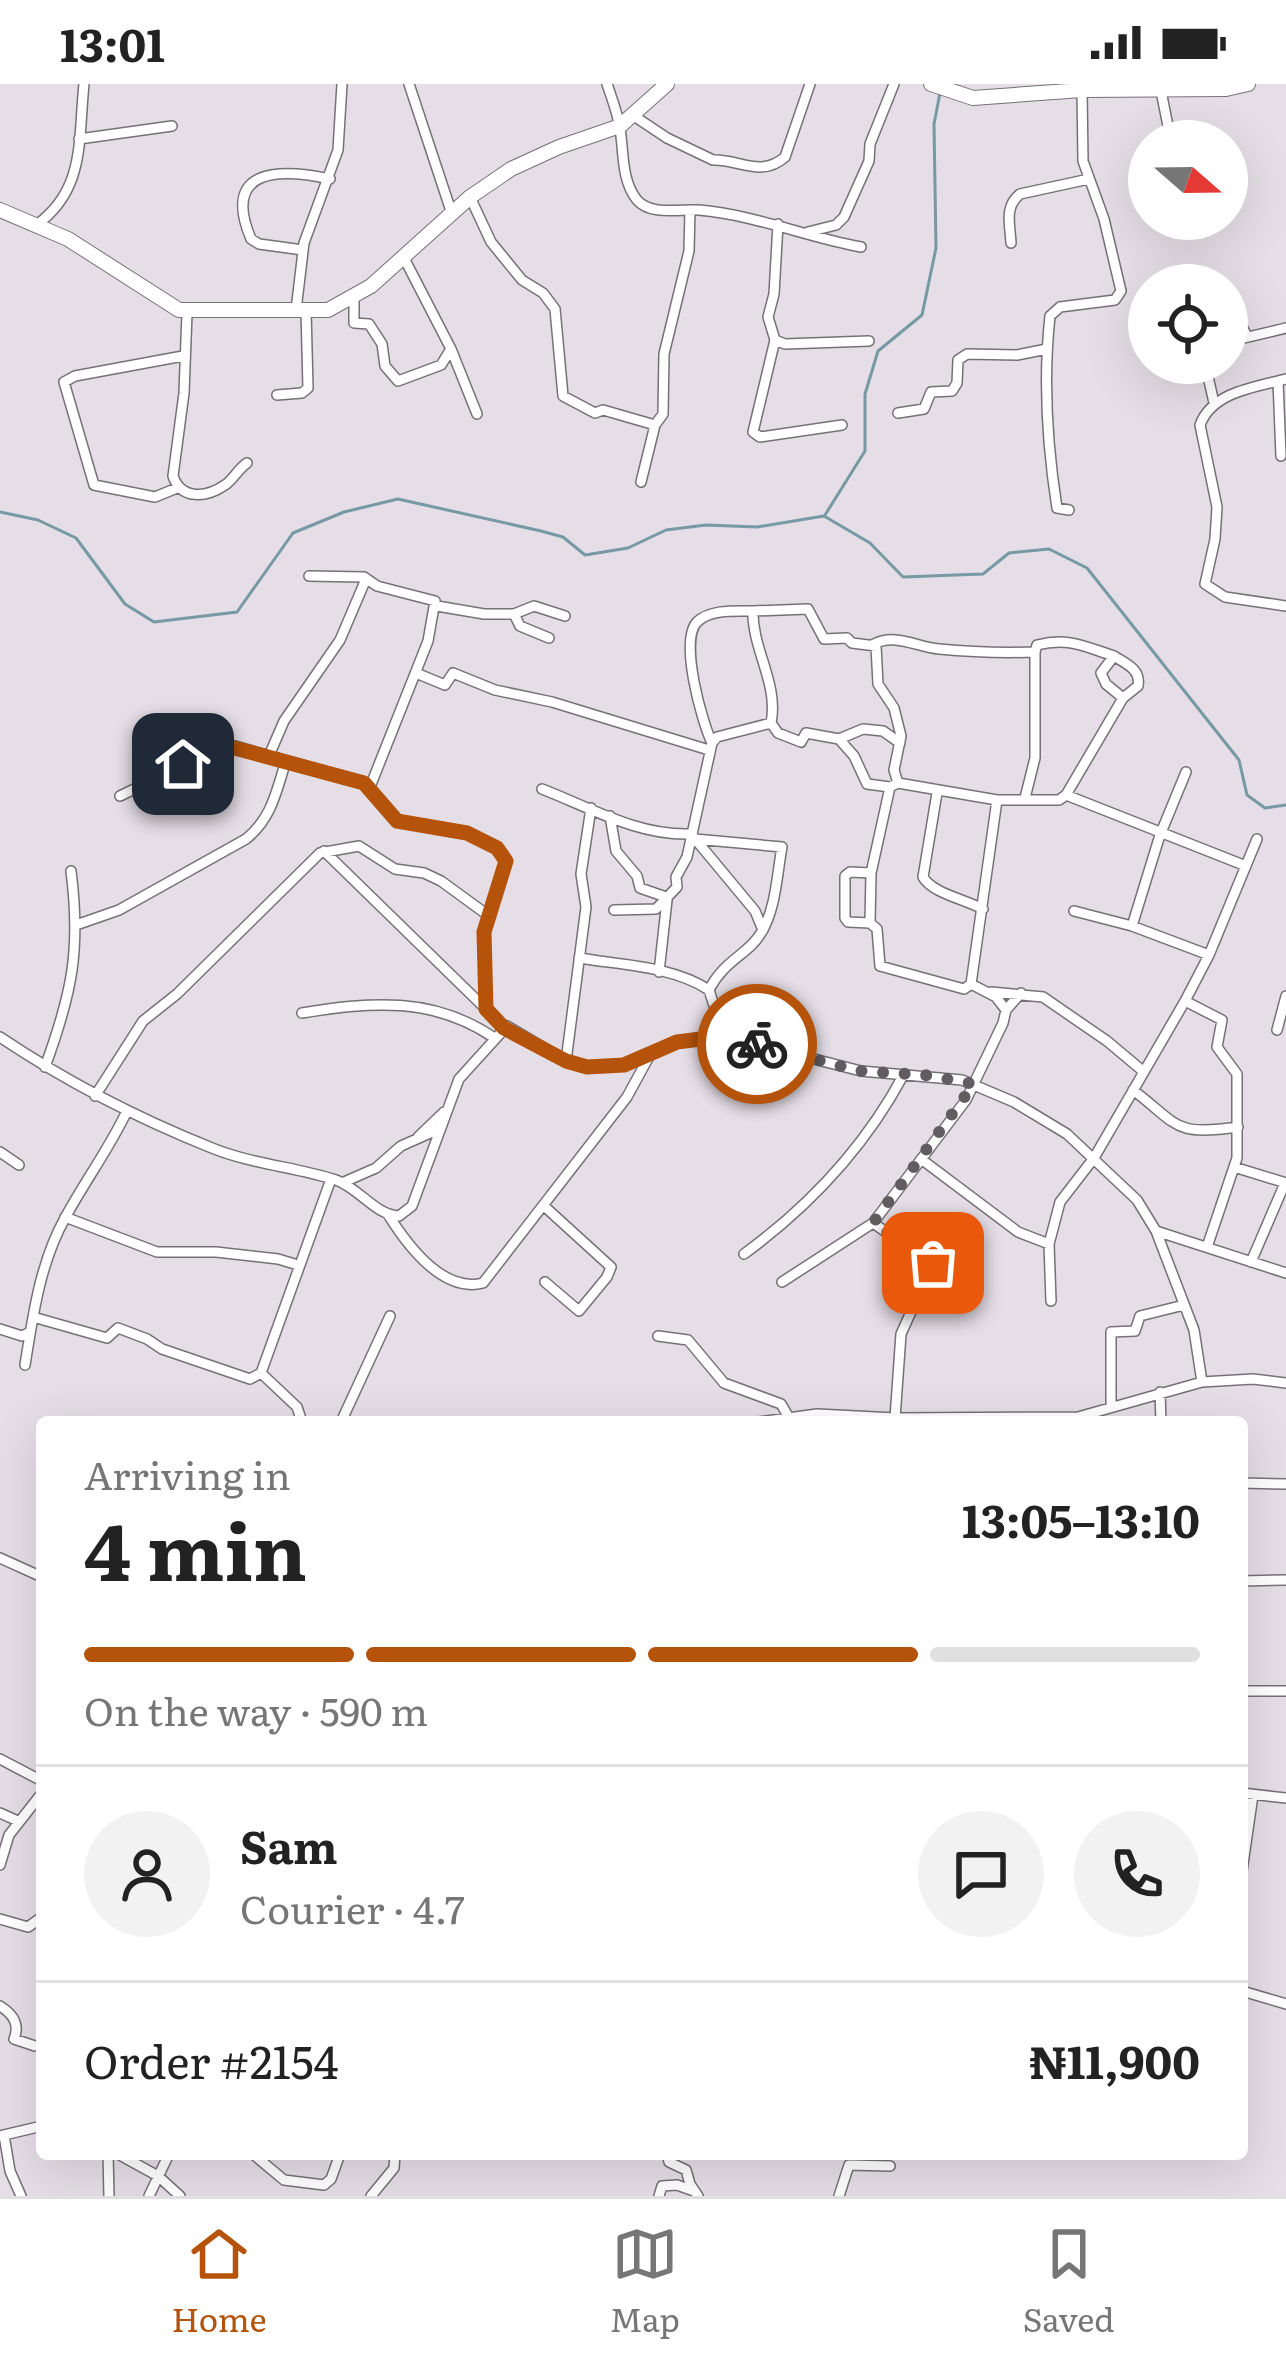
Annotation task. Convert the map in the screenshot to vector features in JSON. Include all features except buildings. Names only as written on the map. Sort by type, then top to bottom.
[{"type":"street","points":[[34,226],[49,215],[75,178],[84,84]]},
{"type":"street","points":[[277,395],[308,388],[301,310],[303,250],[338,150],[343,84]]},
{"type":"street","points":[[409,84],[452,214]]},
{"type":"street","points":[[607,84],[620,126],[624,171],[635,198],[649,209],[690,210],[778,224],[861,247]]},
{"type":"street","points":[[0,210],[68,239],[187,313],[328,310],[354,297],[470,197],[511,169],[620,126],[667,84]]},
{"type":"street","points":[[634,116],[713,160],[766,167],[785,157],[810,84]]},
{"type":"street","points":[[808,232],[836,225],[844,218],[895,84]]},
{"type":"street","points":[[932,84],[973,98],[1082,90],[1226,89],[1248,84]]},
{"type":"street","points":[[1069,510],[1058,508],[1051,467],[1050,316],[1055,309],[1114,300],[1121,291],[1081,139],[1082,90]]},
{"type":"street","points":[[1161,92],[1167,120]]},
{"type":"street","points":[[79,139],[172,126]]},
{"type":"street","points":[[303,250],[251,239],[243,197],[250,184],[265,173],[294,171],[330,178]]},
{"type":"street","points":[[1011,243],[1012,200],[1020,194],[1089,179]]},
{"type":"street","points":[[470,197],[491,242],[555,309],[563,396],[595,413],[603,410],[655,424]]},
{"type":"street","points":[[641,482],[655,424],[663,414],[664,355],[689,251],[690,210]]},
{"type":"street","points":[[778,224],[768,316],[775,340],[753,432],[755,436],[842,425]]},
{"type":"street","points":[[404,258],[451,349],[477,414]]},
{"type":"street","points":[[354,297],[354,322],[369,324],[382,344],[385,366],[398,380],[442,365],[451,349]]},
{"type":"street","points":[[187,313],[184,393],[173,476],[177,488],[200,495],[224,486],[247,464]]},
{"type":"street","points":[[1248,336],[1286,328]]},
{"type":"street","points":[[775,340],[785,344],[869,340]]},
{"type":"street","points":[[898,413],[924,409],[931,392],[952,391],[958,360],[967,354],[1017,355],[1047,349]]},
{"type":"street","points":[[177,488],[155,497],[94,485],[64,382],[183,356]]},
{"type":"street","points":[[1281,456],[1282,380],[1214,403],[1199,425],[1216,507],[1215,539],[1204,584],[1225,597],[1286,606]]},
{"type":"street","points":[[1210,384],[1214,403]]},
{"type":"street","points":[[309,576],[366,579],[435,601],[416,673],[370,787]]},
{"type":"street","points":[[268,758],[284,721],[340,640],[366,579]]},
{"type":"street","points":[[436,607],[514,614],[534,606],[566,616]]},
{"type":"street","points":[[711,747],[695,693],[692,632],[698,620],[710,614],[808,609],[824,639],[874,644],[883,639],[934,649],[1035,652]]},
{"type":"street","points":[[753,611],[772,693],[771,723],[778,733],[801,742],[806,733],[839,740],[854,756],[864,782],[937,793],[998,800],[1059,800],[1066,795],[1124,698],[1138,686],[1138,675],[1114,656],[1084,643],[1037,645],[1035,758],[1025,799]]},
{"type":"street","points":[[514,614],[520,626],[549,638]]},
{"type":"street","points":[[870,923],[872,873],[900,742],[896,712],[878,684],[874,644]]},
{"type":"street","points":[[1114,656],[1106,663],[1102,680],[1124,698]]},
{"type":"street","points":[[416,673],[445,686],[454,674],[495,690],[711,747]]},
{"type":"street","points":[[614,910],[656,909],[678,885],[676,877],[693,837],[711,747],[718,737],[771,723]]},
{"type":"street","points":[[839,740],[863,729],[884,731],[900,742]]},
{"type":"street","points":[[183,764],[155,732],[173,744],[188,740],[218,748]]},
{"type":"street","points":[[120,796],[218,748],[235,746],[370,787],[397,821],[467,833],[504,854],[505,871],[484,932],[486,1009]]},
{"type":"street","points":[[76,926],[118,910],[262,826],[285,764]]},
{"type":"street","points":[[1132,926],[1160,835],[1186,772]]},
{"type":"street","points":[[542,789],[653,833],[782,845],[763,930],[724,965],[709,990]]},
{"type":"street","points":[[937,793],[923,877],[937,892],[956,895],[983,909]]},
{"type":"street","points":[[1066,795],[1246,866]]},
{"type":"street","points":[[872,873],[845,875],[844,918],[877,929],[884,970],[964,989],[971,984],[998,800]]},
{"type":"street","points":[[566,1061],[586,907],[581,874],[591,808]]},
{"type":"street","points":[[610,816],[616,851],[637,876],[640,888],[666,897]]},
{"type":"street","points":[[693,837],[755,911],[763,930]]},
{"type":"street","points":[[1051,1301],[1049,1244],[1060,1202],[1094,1158],[1185,1001],[1257,839]]},
{"type":"street","points":[[95,1096],[143,1021],[324,851],[359,847],[395,869],[441,881],[489,916]]},
{"type":"street","points":[[324,851],[504,1028],[566,1061],[587,1067],[624,1065],[677,1042],[724,1036],[860,1071],[974,1084],[1015,1102],[1067,1134],[1137,1200],[1156,1231],[1194,1330],[1202,1382]]},
{"type":"street","points":[[45,1067],[72,986],[76,926],[70,871]]},
{"type":"street","points":[[659,972],[666,897]]},
{"type":"street","points":[[1074,911],[1132,926],[1209,955]]},
{"type":"street","points":[[579,958],[691,980],[709,990],[724,1036]]},
{"type":"street","points":[[971,984],[996,997],[1006,1010]]},
{"type":"street","points":[[986,991],[1043,997],[1107,1040],[1144,1072]]},
{"type":"street","points":[[782,1282],[873,1223],[974,1084],[1006,1010],[1021,993]]},
{"type":"street","points":[[1277,1030],[1286,996]]},
{"type":"street","points":[[1185,1001],[1222,1020],[1217,1047],[1237,1075],[1234,1167],[1208,1247]]},
{"type":"street","points":[[302,1013],[371,1002],[398,1003],[448,1013],[494,1037]]},
{"type":"street","points":[[389,1216],[399,1216],[412,1206],[459,1079],[504,1028]]},
{"type":"street","points":[[0,1037],[95,1096],[215,1150],[344,1182],[389,1216],[409,1248],[431,1268],[477,1286],[635,1085],[651,1053]]},
{"type":"street","points":[[744,1254],[813,1200],[862,1141],[904,1074]]},
{"type":"street","points":[[1133,1090],[1176,1127],[1208,1131],[1238,1127]]},
{"type":"street","points":[[344,1182],[376,1168],[446,1110]]},
{"type":"street","points":[[25,1365],[48,1257],[65,1217],[127,1111]]},
{"type":"street","points":[[418,1137],[437,1130]]},
{"type":"street","points":[[0,1152],[20,1165]]},
{"type":"street","points":[[921,1159],[1018,1232],[1049,1244]]},
{"type":"street","points":[[1234,1167],[1286,1184],[1251,1262]]},
{"type":"street","points":[[33,1318],[107,1338],[118,1328],[161,1349],[250,1379],[262,1373],[331,1179]]},
{"type":"street","points":[[544,1206],[610,1267],[608,1277],[579,1311],[545,1282]]},
{"type":"street","points":[[65,1217],[157,1252],[216,1252],[298,1265]]},
{"type":"street","points":[[873,1223],[972,1291]]},
{"type":"street","points":[[1156,1231],[1286,1273]]},
{"type":"street","points":[[278,1259],[307,1243]]},
{"type":"street","points":[[895,1416],[901,1334],[933,1263]]},
{"type":"street","points":[[1112,1416],[1111,1332],[1135,1331],[1140,1316],[1184,1305]]},
{"type":"street","points":[[344,1416],[390,1316]]},
{"type":"street","points":[[0,1329],[22,1336],[30,1332]]},
{"type":"street","points":[[658,1336],[688,1340],[724,1384],[781,1404],[788,1416]]},
{"type":"street","points":[[262,1373],[297,1407],[300,1416]]},
{"type":"street","points":[[1081,1416],[1202,1382],[1253,1379],[1286,1383]]},
{"type":"street","points":[[1160,1392],[1161,1416]]},
{"type":"street","points":[[1248,1483],[1286,1484]]},
{"type":"street","points":[[0,1558],[36,1573]]},
{"type":"street","points":[[1248,1581],[1286,1580]]},
{"type":"street","points":[[1248,1691],[1286,1691]]},
{"type":"street","points":[[0,1759],[36,1778]]},
{"type":"street","points":[[1248,1794],[1286,1798]]},
{"type":"street","points":[[0,1865],[9,1835],[36,1800]]},
{"type":"street","points":[[0,1813],[18,1821]]},
{"type":"street","points":[[0,1919],[28,1927],[36,1921]]},
{"type":"street","points":[[1248,1993],[1286,2004]]},
{"type":"street","points":[[0,2006],[13,2017],[15,2041],[34,2046]]},
{"type":"street","points":[[21,2196],[2,2135],[36,2127]]},
{"type":"street","points":[[108,2160],[109,2196]]},
{"type":"street","points":[[129,2160],[158,2176],[180,2196]]},
{"type":"street","points":[[149,2196],[166,2160]]},
{"type":"street","points":[[260,2160],[284,2180],[324,2185],[338,2160]]},
{"type":"street","points":[[371,2196],[394,2168],[395,2160]]},
{"type":"street","points":[[668,2160],[686,2170],[696,2194]]},
{"type":"street","points":[[839,2196],[849,2165],[890,2166]]},
{"type":"street","points":[[659,2196],[662,2186],[677,2185],[696,2194]]},
{"type":"waterway","points":[[825,515],[865,451],[865,394],[878,351],[922,315],[936,248],[934,124],[940,93]]},
{"type":"waterway","points":[[0,512],[38,520],[76,538],[125,604],[154,622],[237,612],[293,533],[344,512],[398,499],[563,537],[585,555],[628,548],[666,530],[706,525],[757,527],[824,516],[870,543],[903,577],[983,574],[1009,553],[1049,549],[1087,568],[1239,760],[1247,795],[1265,808],[1286,805]]},
{"type":"way so far","points":[[757,1044],[860,1071],[974,1084],[873,1223],[933,1263]]},
{"type":"route","points":[[183,764],[220,747],[235,746],[364,783],[397,821],[467,833],[497,848],[506,861],[484,932],[486,1009],[504,1028],[566,1061],[587,1067],[624,1065],[677,1042],[724,1036],[757,1044]]}]
